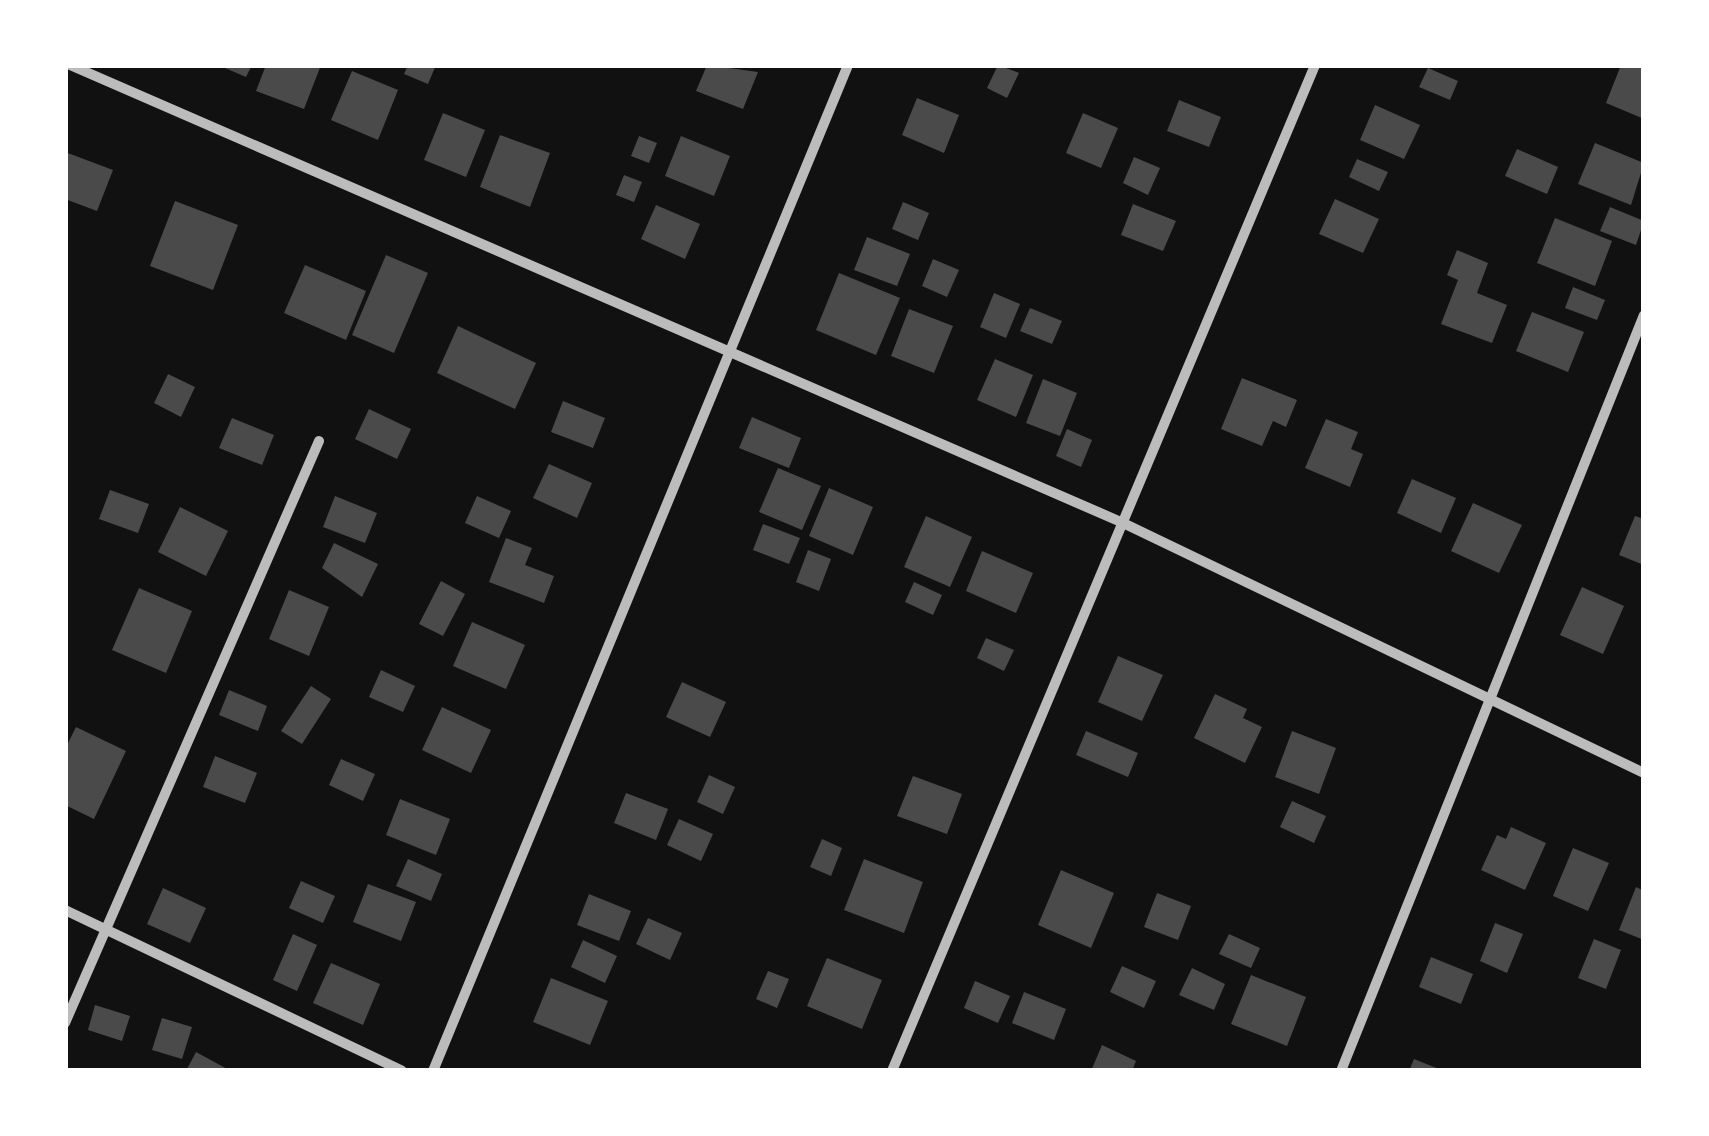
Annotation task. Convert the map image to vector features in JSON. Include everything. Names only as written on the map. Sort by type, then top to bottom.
[{"type":"street","points":[[70,65],[1121,522],[1644,773]]},
{"type":"street","points":[[434,1071],[733,353],[848,65]]},
{"type":"street","points":[[892,1071],[1315,65]]},
{"type":"street","points":[[1341,1071],[1644,314]]},
{"type":"street","points":[[65,1022],[319,441]]},
{"type":"street","points":[[65,910],[402,1071]]},
{"type":"building","points":[[218,65],[252,65],[246,77]]},
{"type":"building","points":[[266,65],[321,65],[304,109],[256,91]]},
{"type":"building","points":[[408,65],[436,65],[428,84],[404,74]]},
{"type":"building","points":[[707,65],[758,72],[743,109],[696,91]]},
{"type":"building","points":[[998,65],[1019,73],[1007,98],[987,88]]},
{"type":"building","points":[[1621,65],[1644,68],[1644,119],[1606,103]]},
{"type":"building","points":[[1428,68],[1458,81],[1450,100],[1419,87]]},
{"type":"building","points":[[352,71],[398,90],[378,140],[331,120]]},
{"type":"building","points":[[917,98],[959,115],[944,153],[902,135]]},
{"type":"building","points":[[1179,100],[1221,117],[1209,147],[1167,131]]},
{"type":"building","points":[[1375,105],[1420,125],[1404,159],[1360,140]]},
{"type":"building","points":[[443,113],[485,130],[466,177],[424,160]]},
{"type":"building","points":[[1083,113],[1118,128],[1101,168],[1066,153]]},
{"type":"building","points":[[500,135],[550,153],[530,207],[480,187]]},
{"type":"building","points":[[639,136],[657,143],[649,163],[631,156]]},
{"type":"building","points":[[681,136],[730,156],[714,196],[665,176]]},
{"type":"building","points":[[1595,143],[1644,163],[1631,205],[1578,184]]},
{"type":"building","points":[[1517,149],[1558,167],[1547,194],[1505,176]]},
{"type":"building","points":[[65,152],[113,170],[97,211],[65,199]]},
{"type":"building","points":[[1134,157],[1160,168],[1148,195],[1123,183]]},
{"type":"building","points":[[1357,159],[1388,172],[1379,191],[1349,177]]},
{"type":"building","points":[[624,175],[642,182],[634,202],[616,195]]},
{"type":"building","points":[[1335,199],[1379,219],[1363,253],[1319,234]]},
{"type":"building","points":[[175,201],[238,225],[213,290],[150,266]]},
{"type":"building","points":[[903,202],[929,213],[918,240],[892,229]]},
{"type":"building","points":[[1133,204],[1176,221],[1163,251],[1121,235]]},
{"type":"building","points":[[656,205],[700,224],[685,259],[641,239]]},
{"type":"building","points":[[1610,207],[1644,221],[1636,245],[1600,231]]},
{"type":"building","points":[[1555,218],[1612,241],[1595,286],[1537,263]]},
{"type":"building","points":[[867,237],[910,254],[897,286],[854,270]]},
{"type":"building","points":[[1457,250],[1488,263],[1477,293],[1507,305],[1492,343],[1441,324],[1458,280],[1447,275]]},
{"type":"building","points":[[386,255],[428,273],[394,353],[352,335]]},
{"type":"building","points":[[933,259],[959,270],[947,297],[922,286]]},
{"type":"building","points":[[305,265],[366,291],[346,340],[284,313]]},
{"type":"building","points":[[839,273],[900,298],[876,355],[816,330]]},
{"type":"building","points":[[1573,287],[1605,300],[1597,320],[1565,308]]},
{"type":"building","points":[[994,293],[1020,304],[1006,338],[980,327]]},
{"type":"building","points":[[1030,308],[1062,321],[1052,344],[1020,331]]},
{"type":"building","points":[[909,309],[953,326],[934,373],[891,356]]},
{"type":"building","points":[[1532,312],[1584,332],[1568,372],[1516,351]]},
{"type":"building","points":[[458,326],[536,363],[515,409],[437,373]]},
{"type":"building","points":[[995,359],[1033,375],[1016,417],[977,400]]},
{"type":"building","points":[[168,374],[195,387],[181,417],[154,403]]},
{"type":"building","points":[[1242,378],[1297,400],[1286,427],[1273,421],[1262,446],[1221,429]]},
{"type":"building","points":[[1043,379],[1077,393],[1060,436],[1026,423]]},
{"type":"building","points":[[563,401],[605,418],[593,448],[551,432]]},
{"type":"building","points":[[369,409],[411,429],[397,459],[355,439]]},
{"type":"building","points":[[752,417],[801,438],[789,468],[739,448]]},
{"type":"building","points":[[232,418],[274,435],[262,465],[219,448]]},
{"type":"building","points":[[1326,419],[1358,432],[1351,449],[1363,454],[1350,487],[1305,468]]},
{"type":"building","points":[[1067,429],[1092,440],[1081,467],[1056,456]]},
{"type":"building","points":[[549,464],[592,483],[577,518],[533,498]]},
{"type":"building","points":[[778,468],[821,486],[802,530],[759,512]]},
{"type":"building","points":[[1412,479],[1456,498],[1441,533],[1397,513]]},
{"type":"building","points":[[829,488],[873,507],[853,555],[809,536]]},
{"type":"building","points":[[110,490],[149,504],[138,533],[99,519]]},
{"type":"building","points":[[335,496],[377,513],[365,543],[323,527]]},
{"type":"building","points":[[477,496],[511,511],[499,538],[465,523]]},
{"type":"building","points":[[1473,503],[1522,525],[1499,573],[1451,551]]},
{"type":"building","points":[[180,507],[228,531],[206,576],[158,552]]},
{"type":"building","points":[[926,516],[972,537],[950,587],[904,567]]},
{"type":"building","points":[[1635,516],[1644,519],[1644,565],[1619,555]]},
{"type":"building","points":[[763,524],[800,538],[789,564],[753,550]]},
{"type":"building","points":[[506,538],[532,548],[525,565],[554,576],[544,603],[489,582]]},
{"type":"building","points":[[334,543],[378,564],[362,597],[322,568]]},
{"type":"building","points":[[808,550],[831,559],[819,591],[796,582]]},
{"type":"building","points":[[982,551],[1033,573],[1016,613],[966,591]]},
{"type":"building","points":[[441,581],[465,594],[443,636],[419,624]]},
{"type":"building","points":[[914,582],[942,595],[933,615],[905,602]]},
{"type":"building","points":[[1582,587],[1624,606],[1603,654],[1560,635]]},
{"type":"building","points":[[139,588],[192,611],[166,673],[112,650]]},
{"type":"building","points":[[289,590],[329,607],[309,656],[269,639]]},
{"type":"building","points":[[472,622],[525,645],[506,689],[453,666]]},
{"type":"building","points":[[986,638],[1014,650],[1004,671],[977,658]]},
{"type":"building","points":[[1118,656],[1163,675],[1142,721],[1098,702]]},
{"type":"building","points":[[381,670],[415,686],[403,712],[369,697]]},
{"type":"building","points":[[682,682],[726,702],[710,737],[666,717]]},
{"type":"building","points":[[311,686],[331,699],[302,744],[281,731]]},
{"type":"building","points":[[229,690],[267,706],[258,731],[219,715]]},
{"type":"building","points":[[1215,694],[1247,709],[1243,718],[1262,727],[1245,763],[1194,738]]},
{"type":"building","points":[[442,707],[491,730],[471,773],[422,750]]},
{"type":"building","points":[[76,727],[126,751],[94,819],[65,805],[65,749]]},
{"type":"building","points":[[1086,731],[1138,753],[1128,777],[1076,755]]},
{"type":"building","points":[[1292,731],[1336,748],[1319,794],[1275,777]]},
{"type":"building","points":[[215,756],[257,773],[245,803],[203,787]]},
{"type":"building","points":[[341,759],[375,774],[363,801],[329,785]]},
{"type":"building","points":[[709,775],[735,787],[723,814],[697,802]]},
{"type":"building","points":[[913,776],[962,794],[947,834],[897,816]]},
{"type":"building","points":[[626,793],[668,809],[656,840],[614,823]]},
{"type":"building","points":[[400,799],[450,819],[436,855],[386,835]]},
{"type":"building","points":[[1292,801],[1326,816],[1314,843],[1280,827]]},
{"type":"building","points":[[679,819],[713,834],[701,861],[667,845]]},
{"type":"building","points":[[1511,827],[1546,843],[1525,890],[1481,870],[1497,835],[1506,839]]},
{"type":"building","points":[[822,839],[842,848],[831,876],[810,867]]},
{"type":"building","points":[[1573,848],[1609,863],[1588,911],[1553,896]]},
{"type":"building","points":[[408,859],[442,874],[431,901],[396,886]]},
{"type":"building","points":[[864,859],[923,882],[904,933],[844,910]]},
{"type":"building","points":[[1061,870],[1114,893],[1091,948],[1038,925]]},
{"type":"building","points":[[301,881],[335,896],[323,923],[289,908]]},
{"type":"building","points":[[368,884],[416,902],[401,941],[353,922]]},
{"type":"building","points":[[1636,887],[1644,891],[1644,940],[1619,930]]},
{"type":"building","points":[[163,888],[206,908],[190,943],[147,924]]},
{"type":"building","points":[[1157,893],[1191,906],[1178,940],[1144,927]]},
{"type":"building","points":[[589,894],[631,911],[619,941],[577,925]]},
{"type":"building","points":[[648,918],[682,933],[670,960],[636,944]]},
{"type":"building","points":[[1495,923],[1523,934],[1507,973],[1480,961]]},
{"type":"building","points":[[293,934],[317,945],[297,991],[273,980]]},
{"type":"building","points":[[1229,934],[1260,948],[1251,968],[1219,954]]},
{"type":"building","points":[[1594,939],[1621,950],[1606,989],[1578,978]]},
{"type":"building","points":[[583,940],[617,956],[605,983],[571,967]]},
{"type":"building","points":[[1431,957],[1473,974],[1461,1004],[1419,987]]},
{"type":"building","points":[[827,958],[882,980],[862,1029],[807,1006]]},
{"type":"building","points":[[331,963],[380,984],[363,1025],[313,1003]]},
{"type":"building","points":[[1122,966],[1156,981],[1144,1008],[1110,992]]},
{"type":"building","points":[[1192,968],[1225,984],[1214,1010],[1179,995]]},
{"type":"building","points":[[768,971],[789,979],[777,1008],[756,999]]},
{"type":"building","points":[[1251,975],[1306,997],[1287,1046],[1231,1024]]},
{"type":"building","points":[[551,978],[608,1001],[590,1045],[533,1022]]},
{"type":"building","points":[[975,981],[1010,996],[998,1023],[964,1008]]},
{"type":"building","points":[[1024,992],[1066,1009],[1054,1040],[1012,1023]]},
{"type":"building","points":[[95,1005],[130,1016],[122,1041],[88,1030]]},
{"type":"building","points":[[162,1018],[192,1027],[182,1059],[152,1050]]},
{"type":"building","points":[[1102,1045],[1136,1061],[1132,1071],[1091,1071]]},
{"type":"building","points":[[196,1052],[231,1071],[186,1071]]},
{"type":"building","points":[[1414,1059],[1444,1071],[1409,1071]]}]
